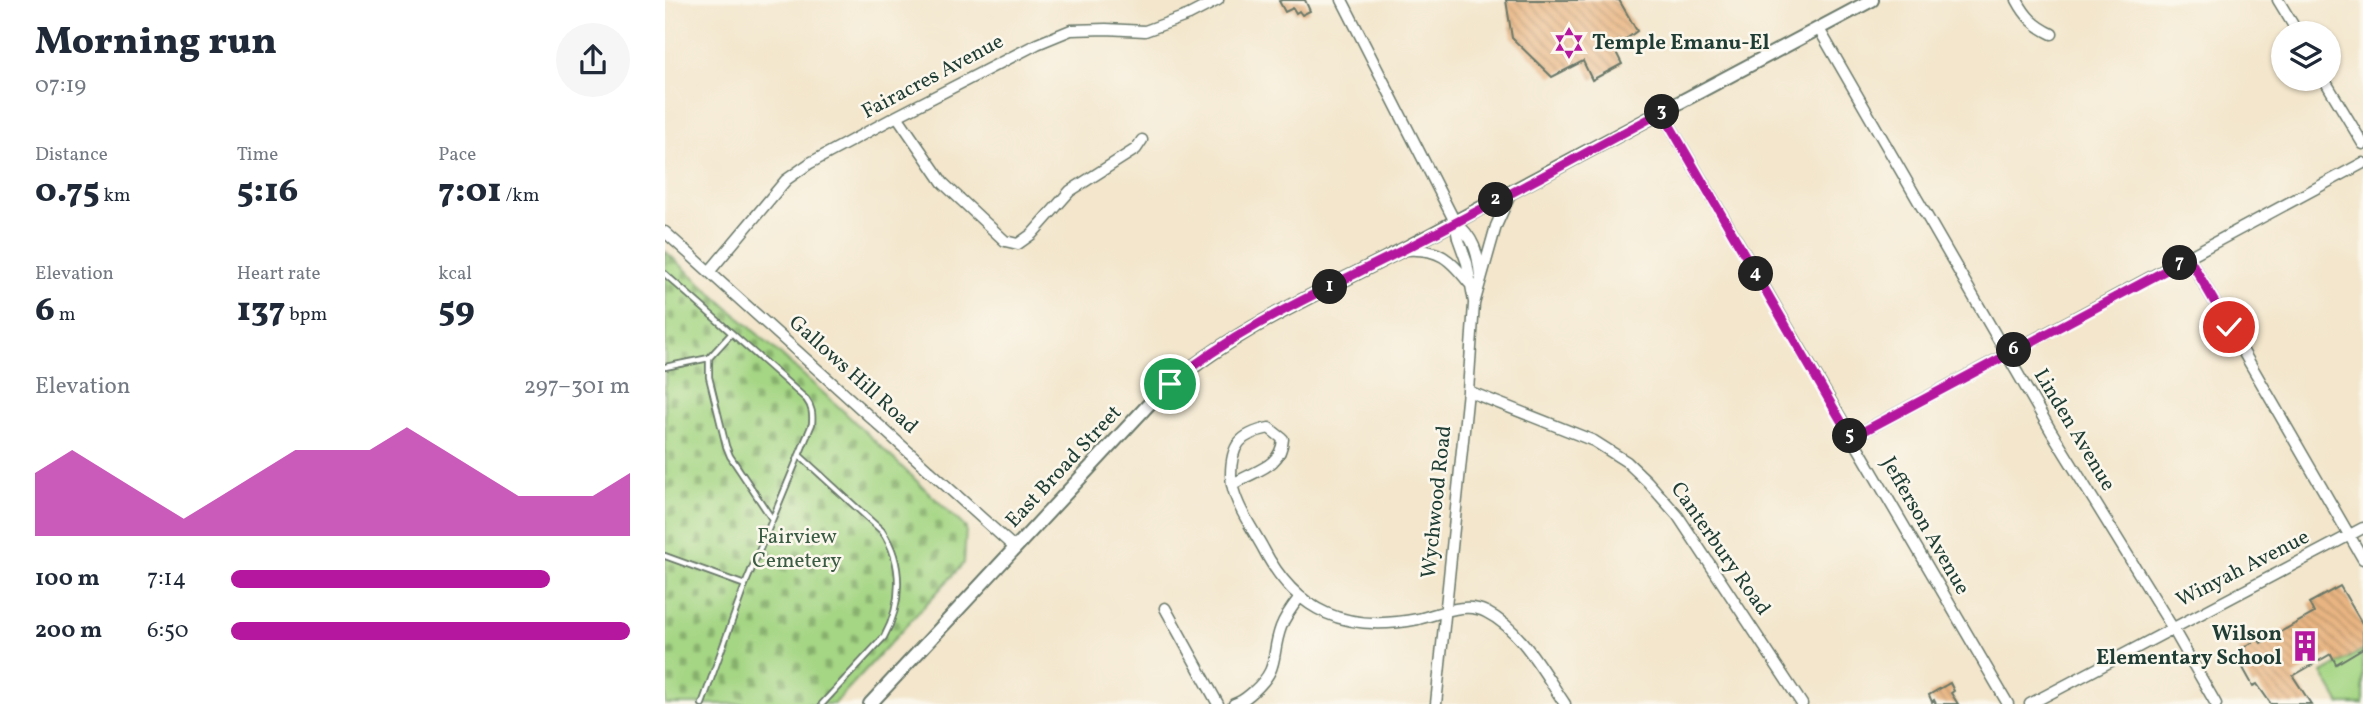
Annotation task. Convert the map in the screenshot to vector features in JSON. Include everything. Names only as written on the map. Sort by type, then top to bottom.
[{"type":"street","name":"Fairacres Avenue","points":[[709,272],[786,180],[810,163],[897,116],[1037,44],[1071,30],[1146,30],[1189,15],[1218,0]]},
{"type":"street","points":[[1342,0],[1455,222]]},
{"type":"street","name":"East Broad Street","points":[[870,704],[880,699],[1151,402],[1188,369],[1229,341],[1291,305],[1402,250],[1872,0]]},
{"type":"street","points":[[2017,0],[2025,14],[2037,26],[2052,34]]},
{"type":"street","points":[[2278,0],[2291,21]]},
{"type":"street","name":"Linden Avenue","points":[[1819,29],[2051,431],[2216,704]]},
{"type":"street","points":[[2331,91],[2363,144]]},
{"type":"street","name":"Jefferson Avenue","points":[[1662,112],[2008,704]]},
{"type":"street","points":[[897,116],[943,183],[1005,241],[1018,244],[1032,234],[1070,191],[1136,149],[1142,140]]},
{"type":"street","points":[[1851,438],[2363,163]]},
{"type":"street","name":"Wychwood Road","points":[[1436,704],[1468,391],[1474,304],[1496,226],[1511,192]]},
{"type":"street","name":"Wychwood Road","points":[[1455,222],[1467,263],[1474,304]]},
{"type":"street","name":"Wychwood Road","points":[[1455,222],[1468,232],[1475,247],[1481,284]]},
{"type":"street","name":"Gallows Hill Road","points":[[665,232],[1015,548]]},
{"type":"street","name":"Wychwood Road","points":[[1402,250],[1423,249],[1444,256],[1469,283]]},
{"type":"street","points":[[2189,258],[2363,559]]},
{"type":"street","name":"Canterbury Road","points":[[1468,391],[1594,441],[1627,462],[1678,516],[1801,704]]},
{"type":"street","points":[[1232,485],[1272,464],[1282,453],[1283,439],[1269,428],[1252,431],[1241,439],[1233,450],[1232,485],[1268,558],[1287,587],[1299,598],[1323,612],[1347,620],[1379,623],[1418,619],[1470,607],[1485,611],[1521,641],[1565,704]]},
{"type":"street","name":"Winyah Avenue","points":[[2030,704],[2363,528]]},
{"type":"street","points":[[1234,704],[1241,702],[1266,680],[1274,665],[1280,628],[1287,613],[1299,598]]},
{"type":"street","points":[[1165,608],[1218,704]]},
{"type":"lane","points":[[665,274],[811,406],[812,424],[745,585],[703,704]]},
{"type":"lane","points":[[665,367],[709,358],[731,334]]},
{"type":"lane","points":[[709,358],[709,377],[726,446],[772,519]]},
{"type":"lane","points":[[799,455],[882,531],[888,539],[898,571],[899,589],[891,624],[884,637],[822,704]]},
{"type":"lane","points":[[665,556],[745,585]]},
{"type":"green space","name":"Fairview Cemetery","points":[[665,251],[840,408],[966,528],[964,563],[834,704],[665,704]]},
{"type":"green space","points":[[2363,650],[2363,704],[2340,704],[2322,673]]},
{"type":"building","points":[[1305,0],[1310,11],[1302,15],[1299,11],[1296,13],[1293,8],[1285,12],[1279,1]]},
{"type":"building","name":"Temple Emanu-El","points":[[1506,0],[1619,0],[1637,31],[1614,48],[1622,64],[1592,80],[1583,61],[1552,77],[1512,38]]},
{"type":"building","name":"Wilson Elementary School","points":[[2340,586],[2363,625],[2363,648],[2336,664],[2331,654],[2293,676],[2311,704],[2271,704],[2257,684],[2253,686],[2243,668],[2247,666],[2238,651],[2258,639],[2261,643],[2314,613],[2309,603]]},
{"type":"building","points":[[1950,683],[1954,691],[1951,693],[1958,704],[1936,704],[1934,700],[1932,702],[1929,695]]},
{"type":"place","name":"Temple Emanu-El","points":[[1569,43]]},
{"type":"place","name":"Wilson Elementary School","points":[[2305,646]]},
{"type":"route","points":[[1170,384],[1208,354],[1291,305],[1402,250],[1662,112],[1851,438],[2189,258],[2229,327]]}]
